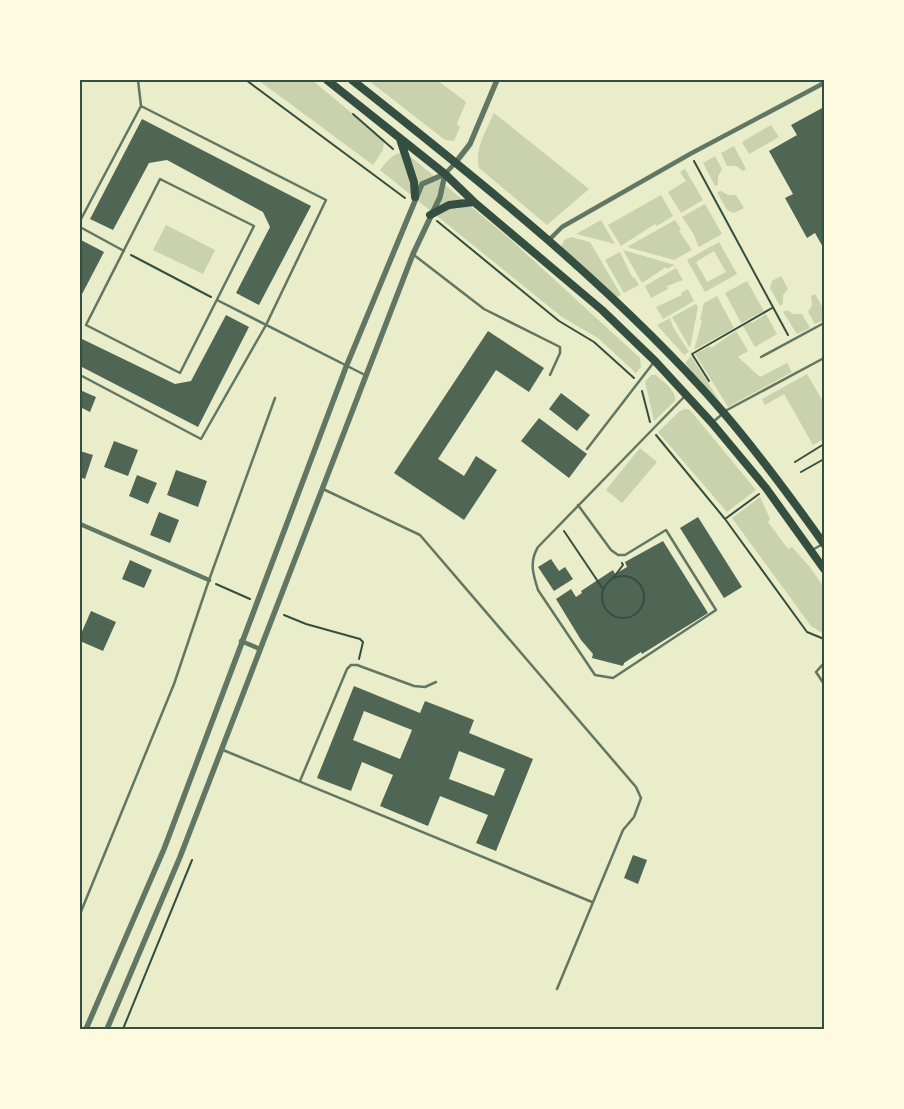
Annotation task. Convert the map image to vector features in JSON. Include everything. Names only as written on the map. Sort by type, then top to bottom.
[{"type":"main road","points":[[327,80],[445,174],[474,202],[602,310],[655,361],[687,394],[766,488],[824,569]]},
{"type":"main road","points":[[352,80],[456,162],[622,309],[724,413],[777,479],[824,544]]},
{"type":"main road","points":[[400,138],[414,182],[414,200]]},
{"type":"main road","points":[[430,216],[450,205],[474,202]]},
{"type":"street","points":[[86,1029],[164,849],[346,367],[414,200],[422,184],[445,174],[470,144],[497,80]]},
{"type":"street","points":[[547,242],[562,227],[690,154],[824,83]]},
{"type":"street","points":[[107,1029],[180,857],[324,489],[413,254],[440,197],[445,174]]},
{"type":"street","points":[[80,524],[209,580]]},
{"type":"street","points":[[241,641],[260,649]]},
{"type":"lane","points":[[80,221],[140,106],[138,80]]},
{"type":"lane","points":[[80,375],[201,439],[266,325],[326,200],[140,106]]},
{"type":"lane","points":[[160,179],[254,226],[180,373],[86,325],[124,251],[160,179]]},
{"type":"lane","points":[[80,227],[124,251]]},
{"type":"lane","points":[[413,254],[484,309],[560,347],[560,353],[550,375]]},
{"type":"lane","points":[[217,300],[367,376]]},
{"type":"lane","points":[[762,357],[824,323]]},
{"type":"lane","points":[[712,423],[724,413],[824,358]]},
{"type":"lane","points":[[587,449],[655,361]]},
{"type":"lane","points":[[578,505],[611,550],[618,555],[625,554],[666,530],[716,610],[613,678],[595,675],[538,590],[533,575],[533,555],[538,547],[578,505],[687,394]]},
{"type":"lane","points":[[80,914],[174,684],[209,580],[275,398]]},
{"type":"lane","points":[[324,489],[420,536],[636,787],[641,798],[634,818],[623,830],[557,988]]},
{"type":"lane","points":[[812,551],[824,544]]},
{"type":"lane","points":[[824,663],[816,672],[824,684]]},
{"type":"lane","points":[[300,781],[347,669],[351,665],[357,665],[414,686],[425,687],[436,682]]},
{"type":"lane","points":[[221,749],[592,902]]},
{"type":"path","points":[[246,80],[414,200]]},
{"type":"path","points":[[350,111],[393,149]]},
{"type":"path","points":[[690,154],[791,341]]},
{"type":"path","points":[[430,216],[559,321],[594,342],[634,378]]},
{"type":"path","points":[[124,251],[217,300]]},
{"type":"path","points":[[712,386],[692,354],[772,308]]},
{"type":"path","points":[[641,388],[652,431],[725,519],[807,632],[824,639]]},
{"type":"path","points":[[795,462],[824,444]]},
{"type":"path","points":[[801,472],[824,459]]},
{"type":"path","points":[[725,519],[759,494]]},
{"type":"path","points":[[559,525],[603,589]]},
{"type":"path","points":[[613,578],[626,576],[639,582],[645,596],[641,610],[629,618],[615,618],[605,609],[602,602],[603,589],[623,565],[621,561]]},
{"type":"path","points":[[209,580],[256,602]]},
{"type":"path","points":[[275,611],[306,624],[360,639],[363,642],[357,665]]},
{"type":"path","points":[[124,1029],[192,860]]},
{"type":"green space","points":[[258,80],[312,80],[384,140],[383,150],[373,165]]},
{"type":"green space","points":[[368,80],[437,80],[466,102],[457,124],[460,127],[454,141],[445,140]]},
{"type":"green space","points":[[494,113],[589,189],[547,225],[479,168],[478,154],[480,146]]},
{"type":"green space","points":[[771,125],[779,137],[749,154],[742,142]]},
{"type":"green space","points":[[734,146],[746,169],[743,171],[736,166],[727,166],[721,153]]},
{"type":"green space","points":[[405,152],[509,238],[640,358],[641,367],[636,373],[598,338],[562,317],[380,170],[394,155]]},
{"type":"green space","points":[[715,156],[722,169],[718,177],[718,185],[715,186],[703,163]]},
{"type":"green space","points":[[685,169],[703,200],[681,213],[668,192],[686,181],[680,172]]},
{"type":"green space","points":[[721,191],[728,195],[736,195],[744,208],[734,213],[727,210],[717,192]]},
{"type":"green space","points":[[661,195],[673,216],[657,226],[655,224],[621,246],[608,225]]},
{"type":"green space","points":[[705,204],[722,234],[699,247],[693,233],[682,217]]},
{"type":"green space","points":[[601,220],[615,244],[576,234]]},
{"type":"green space","points":[[675,220],[681,229],[679,231],[692,250],[674,260],[627,247]]},
{"type":"green space","points":[[166,225],[215,250],[203,274],[153,250]]},
{"type":"green space","points":[[571,237],[590,242],[621,295],[615,298],[561,248],[564,240]]},
{"type":"green space","points":[[719,242],[737,274],[705,292],[687,260]],"holes":[[[714,251],[726,272],[707,282],[696,262]]]},
{"type":"green space","points":[[623,250],[675,265],[667,269],[666,267],[642,283]]},
{"type":"green space","points":[[620,252],[632,277],[634,277],[639,285],[624,293],[605,260]]},
{"type":"green space","points":[[676,268],[683,280],[667,286],[668,289],[651,298],[645,286]]},
{"type":"green space","points":[[781,276],[788,289],[783,295],[783,304],[780,306],[770,288],[772,281]]},
{"type":"green space","points":[[747,281],[764,311],[741,323],[725,293]]},
{"type":"green space","points":[[688,289],[694,301],[663,319],[656,307],[682,295],[681,293]]},
{"type":"green space","points":[[815,294],[824,310],[824,320],[815,324],[808,312],[812,305],[811,296]]},
{"type":"green space","points":[[717,296],[734,328],[694,350],[702,321],[700,320],[704,303]]},
{"type":"green space","points":[[696,304],[698,307],[690,348],[672,317]]},
{"type":"green space","points":[[787,310],[793,314],[802,314],[810,328],[797,334],[783,312]]},
{"type":"green space","points":[[766,314],[777,334],[755,347],[743,326],[752,323]]},
{"type":"green space","points":[[670,318],[673,327],[689,352],[684,355],[657,325]]},
{"type":"green space","points":[[736,331],[748,351],[738,357],[760,377],[787,363],[792,372],[728,407],[695,354],[710,346],[711,348]]},
{"type":"green space","points":[[691,356],[724,408],[701,386],[685,363]]},
{"type":"green space","points":[[807,374],[824,403],[824,439],[813,445],[784,394],[765,405],[762,399]]},
{"type":"green space","points":[[651,375],[656,375],[666,383],[675,397],[675,401],[654,421],[645,382]]},
{"type":"green space","points":[[690,410],[756,490],[727,512],[658,432],[680,411]]},
{"type":"green space","points":[[640,448],[657,462],[622,503],[606,490]]},
{"type":"green space","points":[[760,497],[770,519],[768,522],[788,549],[792,547],[824,587],[824,634],[811,626],[732,518]]},
{"type":"building","points":[[824,107],[824,249],[815,233],[807,238],[785,198],[793,194],[769,151],[797,135],[791,125]]},
{"type":"building","points":[[142,119],[311,206],[259,305],[236,293],[270,227],[263,212],[167,160],[149,163],[113,230],[90,219]]},
{"type":"building","points":[[80,241],[104,252],[80,298]]},
{"type":"building","points":[[226,315],[249,327],[198,427],[80,366],[80,338],[175,384],[191,381]]},
{"type":"building","points":[[488,331],[544,368],[529,392],[496,370],[438,459],[464,476],[476,456],[497,470],[464,520],[394,473]]},
{"type":"building","points":[[80,390],[96,397],[90,412],[80,407]]},
{"type":"building","points":[[561,393],[590,415],[577,431],[549,409]]},
{"type":"building","points":[[539,418],[587,454],[569,478],[521,441]]},
{"type":"building","points":[[114,441],[138,450],[128,476],[104,467]]},
{"type":"building","points":[[80,451],[93,455],[85,479],[80,477]]},
{"type":"building","points":[[176,470],[207,481],[198,507],[167,495]]},
{"type":"building","points":[[137,475],[157,483],[148,504],[129,496]]},
{"type":"building","points":[[159,512],[179,520],[170,543],[150,535]]},
{"type":"building","points":[[698,517],[742,587],[724,598],[680,528]]},
{"type":"building","points":[[663,541],[708,613],[642,654],[641,652],[624,663],[623,666],[592,658],[593,654],[581,640],[556,599],[571,589],[576,597],[582,593],[581,591],[613,570],[615,574],[627,567],[625,562]]},
{"type":"building","points":[[551,559],[559,571],[565,567],[573,579],[554,591],[538,567]]},
{"type":"building","points":[[130,560],[152,570],[144,588],[122,579]]},
{"type":"building","points":[[91,611],[116,622],[103,651],[80,641],[80,636]]},
{"type":"building","points":[[354,686],[420,713],[425,701],[474,720],[469,733],[533,759],[496,851],[476,843],[488,815],[440,796],[428,826],[380,806],[393,775],[362,762],[351,791],[317,778]],"holes":[[[364,711],[412,730],[400,759],[353,740]],[[459,751],[505,769],[494,796],[449,779]]]},
{"type":"building","points":[[633,855],[647,860],[638,884],[624,878]]}]
